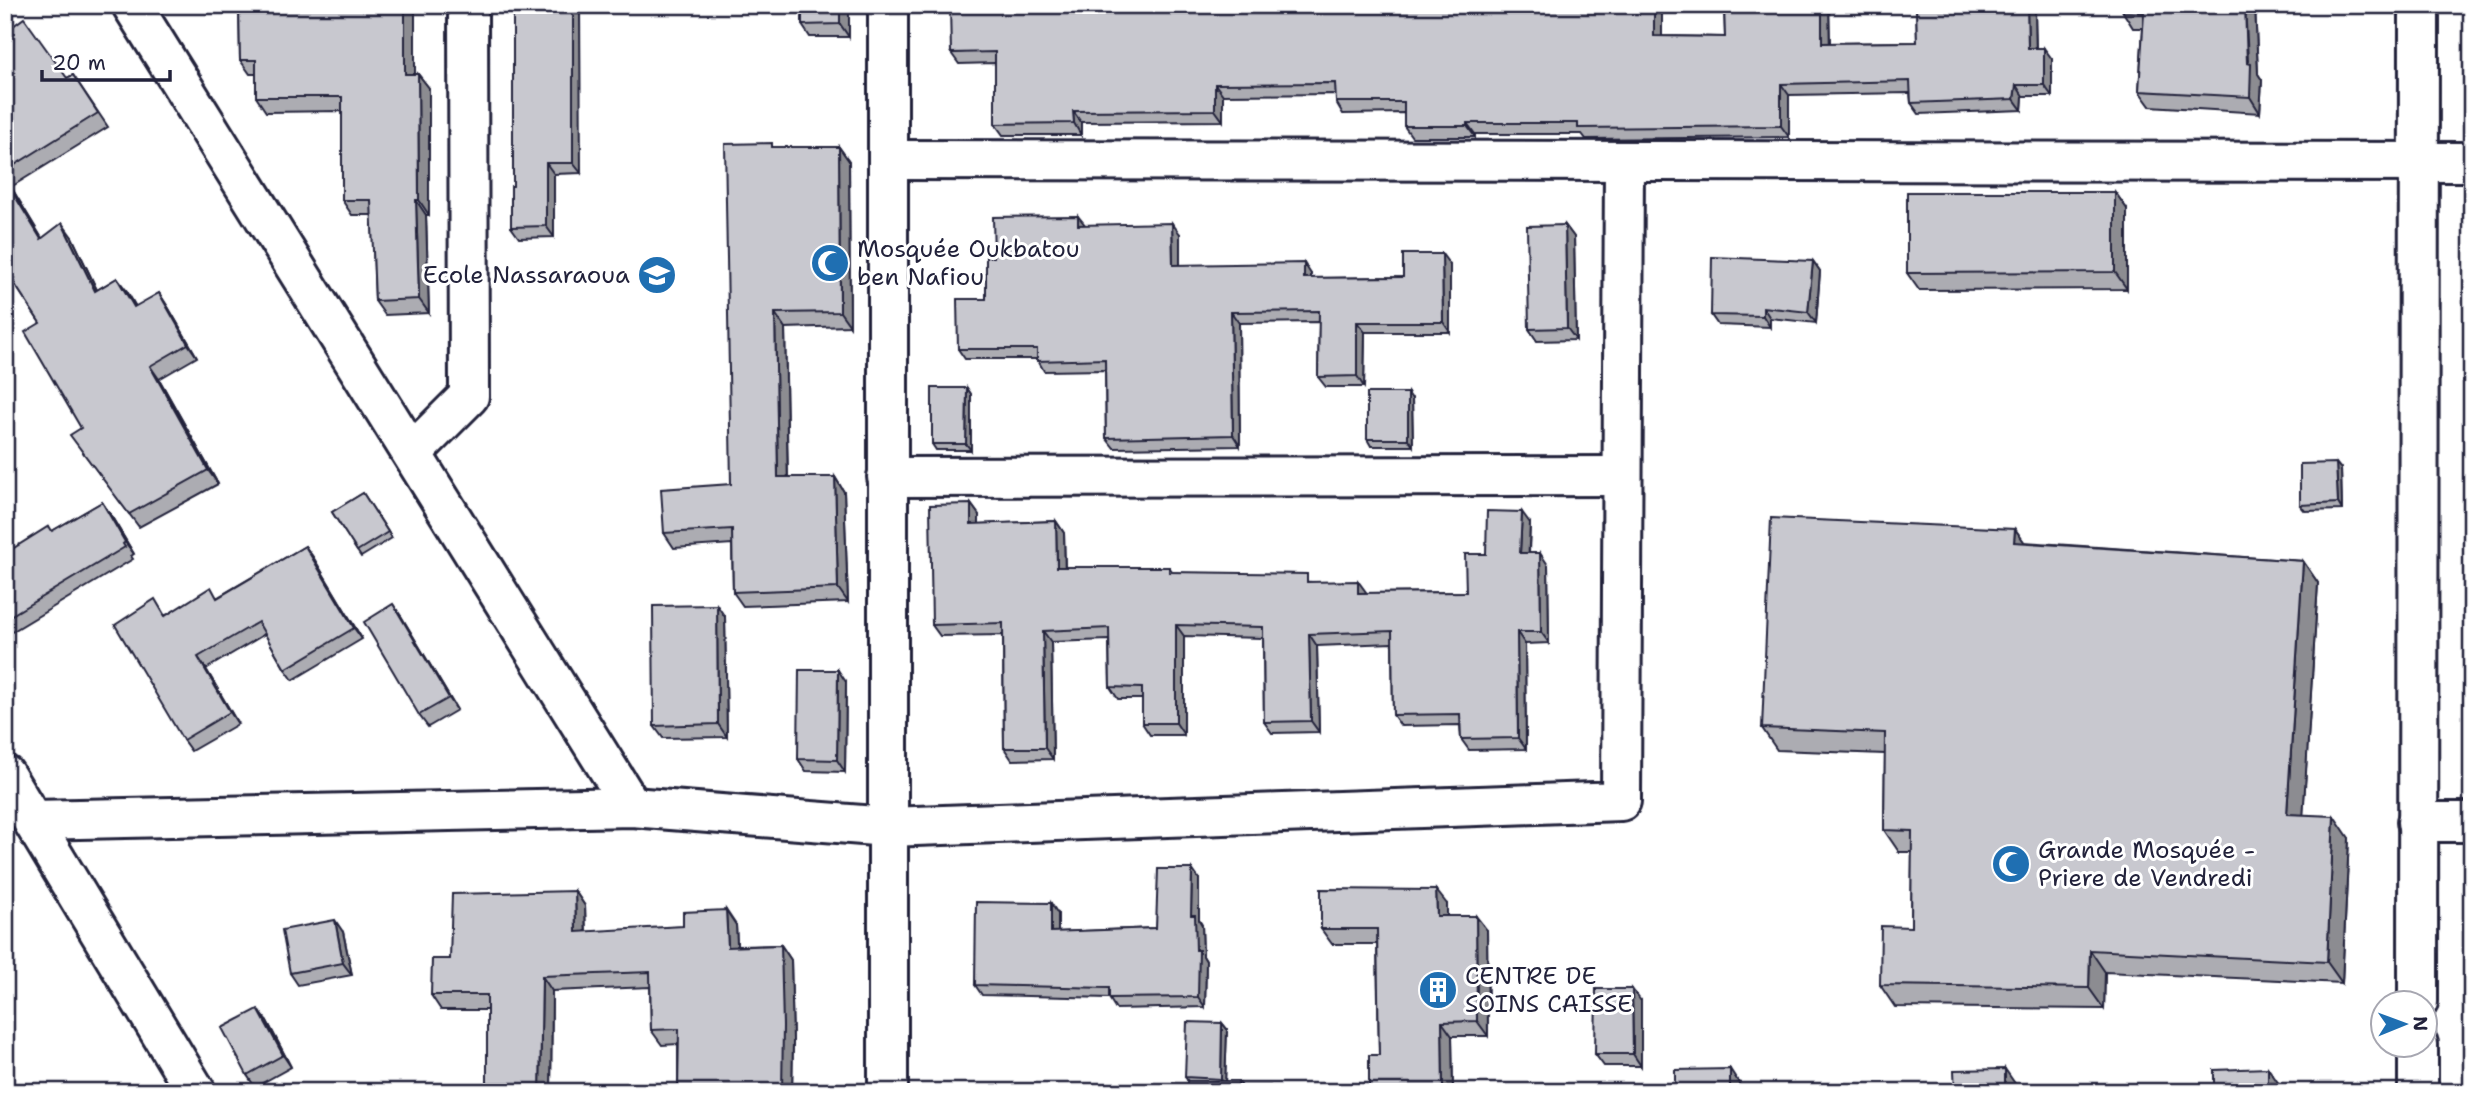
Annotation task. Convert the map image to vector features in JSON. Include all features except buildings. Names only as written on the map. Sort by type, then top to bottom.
[{"type":"street","points":[[132,5],[632,807]]},
{"type":"street","points":[[412,453],[468,396],[468,5]]},
{"type":"street","points":[[888,5],[888,1092]]},
{"type":"street","points":[[2418,988],[2419,5]]},
{"type":"street","points":[[888,160],[2472,162]]},
{"type":"street","points":[[33,820],[632,807],[888,827],[1621,801],[1624,161]]},
{"type":"street","points":[[887,477],[1622,476]]},
{"type":"street","points":[[5,775],[196,1092]]},
{"type":"street","points":[[2417,821],[2472,822]]},
{"type":"street","points":[[2418,1058],[2418,1092]]},
{"type":"place","name":"Mosquée Oukbatou ben Nafiou","points":[[830,263]]},
{"type":"place","name":"Ecole Nassaraoua","points":[[657,275]]},
{"type":"place","name":"Grande Mosquée - Priere de Vendredi","points":[[2011,864]]},
{"type":"place","name":"CENTRE DE SOINS CAISSE","points":[[1438,990]]}]
